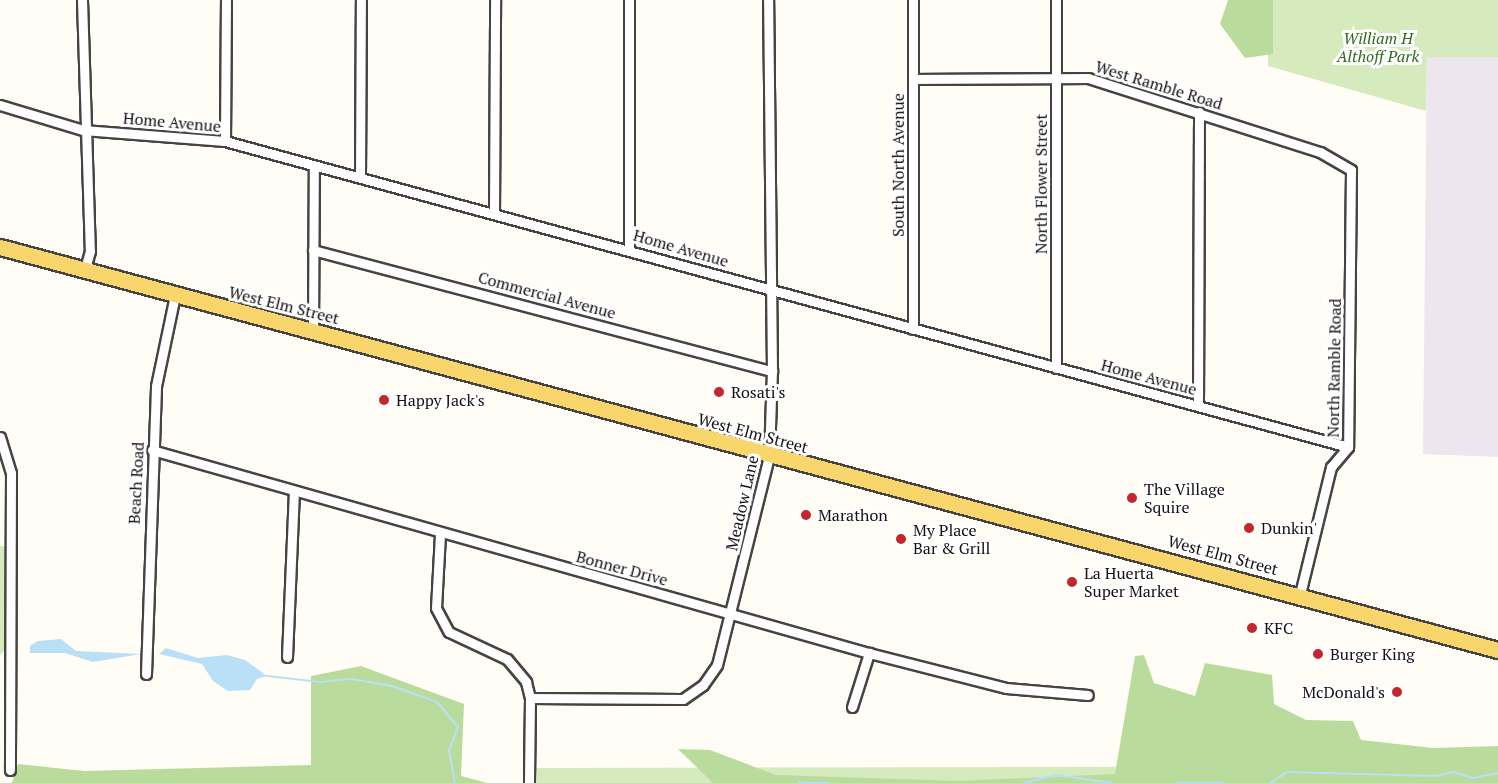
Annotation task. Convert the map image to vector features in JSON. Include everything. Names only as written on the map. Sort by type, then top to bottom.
[{"type":"main road","name":"West Elm Street","points":[[0,248],[85,268],[175,295],[769,456],[1300,594],[1498,650]]},
{"type":"street","points":[[82,0],[83,130],[90,251],[85,268]]},
{"type":"street","points":[[225,141],[226,0]]},
{"type":"street","points":[[360,176],[361,0]]},
{"type":"street","points":[[494,214],[495,0]]},
{"type":"street","points":[[629,0],[629,248]]},
{"type":"street","name":"Meadow Lane","points":[[530,698],[683,699],[703,685],[717,665],[732,614],[769,456],[772,371],[768,288],[768,0]]},
{"type":"street","name":"South North Avenue","points":[[913,0],[913,329]]},
{"type":"street","name":"North Flower Street","points":[[1056,0],[1056,368]]},
{"type":"street","name":"West Ramble Road","points":[[913,79],[1088,78],[1320,152],[1351,170]]},
{"type":"street","name":"Home Avenue","points":[[0,105],[83,130],[225,141],[314,167],[360,176],[494,214],[629,248],[913,329],[1348,447]]},
{"type":"street","points":[[1198,405],[1199,112]]},
{"type":"street","points":[[313,331],[314,167]]},
{"type":"street","name":"North Ramble Road","points":[[1300,594],[1331,467],[1348,447],[1351,170]]},
{"type":"street","name":"Commercial Avenue","points":[[313,250],[772,371]]},
{"type":"street","name":"Beach Road","points":[[146,674],[156,386],[175,295]]},
{"type":"street","points":[[1,441],[11,483],[10,770]]},
{"type":"street","name":"Bonner Drive","points":[[152,450],[440,534],[1006,688],[1088,695]]},
{"type":"street","points":[[287,657],[294,492]]},
{"type":"street","points":[[440,534],[436,608],[449,632],[511,662],[530,698],[529,783]]},
{"type":"street","points":[[852,707],[869,652]]},
{"type":"shaded area","points":[[1427,57],[1498,57],[1498,457],[1423,454]]},
{"type":"green space","points":[[1228,0],[1273,0],[1273,54],[1245,58],[1220,24]]},
{"type":"green space","name":"William H Althoff Park","points":[[1268,0],[1498,0],[1498,57],[1427,57],[1426,111],[1268,66]]},
{"type":"green space","points":[[0,546],[12,546],[10,646],[0,655]]},
{"type":"green space","points":[[1144,655],[1154,683],[1195,696],[1205,663],[1272,675],[1274,704],[1306,720],[1353,721],[1361,740],[1433,748],[1498,746],[1498,783],[713,783],[678,749],[710,750],[776,775],[958,781],[1115,774],[1135,656]]},
{"type":"green space","points":[[361,666],[464,704],[461,776],[487,783],[12,783],[18,764],[84,771],[311,765],[311,676]]},
{"type":"green space","points":[[1498,766],[1498,783],[530,783],[529,768]]},
{"type":"water","points":[[61,639],[76,651],[141,654],[93,662],[65,653],[30,653],[30,646],[38,641]]},
{"type":"water","points":[[166,648],[198,658],[227,655],[245,660],[267,676],[257,679],[250,690],[228,691],[213,681],[202,664],[159,654]]},
{"type":"waterway","points":[[267,676],[321,682],[351,679],[392,686],[437,702],[458,727],[449,750],[455,783]]},
{"type":"waterway","points":[[1270,783],[1287,772],[1436,776],[1454,772],[1473,778],[1498,773]]},
{"type":"waterway","points":[[1024,783],[1056,775],[1111,783]]},
{"type":"waterway","points":[[799,783],[828,783]]},
{"type":"waterway","points":[[1177,783],[1224,783]]},
{"type":"place","name":"Rosati's","points":[[719,392]]},
{"type":"place","name":"Happy Jack's","points":[[384,400]]},
{"type":"place","name":"The Village Squire","points":[[1132,498]]},
{"type":"place","name":"Marathon","points":[[806,515]]},
{"type":"place","name":"Dunkin'","points":[[1249,528]]},
{"type":"place","name":"My Place Bar & Grill","points":[[901,539]]},
{"type":"place","name":"La Huerta Super Market","points":[[1072,582]]},
{"type":"place","name":"KFC","points":[[1252,628]]},
{"type":"place","name":"Burger King","points":[[1318,654]]},
{"type":"place","name":"McDonald's","points":[[1397,692]]}]
